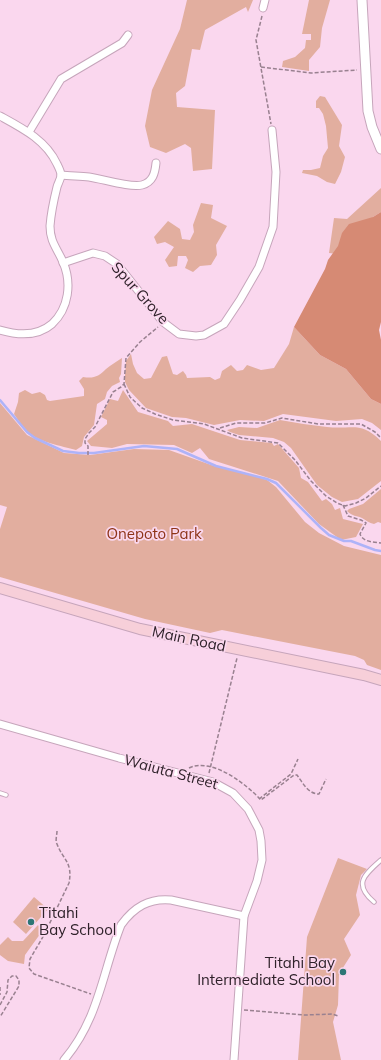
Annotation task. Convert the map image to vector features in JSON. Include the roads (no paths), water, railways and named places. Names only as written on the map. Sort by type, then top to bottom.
[{"type":"main road","name":"Main Road","points":[[0,588],[140,629],[364,675],[381,680]]},
{"type":"street","points":[[263,8],[265,0]]},
{"type":"street","points":[[362,0],[368,111],[372,127],[381,150]]},
{"type":"street","points":[[29,132],[61,79],[122,43],[128,35]]},
{"type":"street","points":[[0,116],[29,132],[44,145],[57,164],[61,175],[54,200],[50,226],[52,241],[63,263],[68,282],[66,303],[57,318],[47,328],[26,334],[15,334],[0,330]]},
{"type":"street","name":"Spur Grove","points":[[63,263],[93,253],[105,256],[117,264],[163,322],[179,334],[196,336],[211,332],[224,324],[259,267],[272,227],[276,172],[272,130]]},
{"type":"street","points":[[61,175],[90,177],[130,185],[142,185],[151,180],[155,174],[156,163]]},
{"type":"street","name":"Waiuta Street","points":[[0,724],[120,758],[213,782],[233,793],[242,801],[254,818],[259,830],[262,846],[262,860],[260,871],[244,916],[234,1060]]},
{"type":"street","points":[[64,1060],[77,1043],[90,1019],[96,1005],[119,930],[127,917],[135,910],[149,902],[164,899],[244,916]]},
{"type":"lane","points":[[0,793],[6,795]]},
{"type":"lane","points":[[374,902],[363,889],[362,882],[366,874],[381,860]]},
{"type":"waterway","points":[[0,400],[27,432],[35,438],[63,451],[94,453],[144,446],[177,449],[216,466],[267,479],[276,483],[329,535],[344,541],[351,541],[381,551]]},
{"type":"place","name":"Titahi Bay School","points":[[31,922]]},
{"type":"place","name":"Titahi Bay Intermediate School","points":[[343,972]]},
{"type":"park label","name":"Onepoto Park","points":[[154,534]]}]
